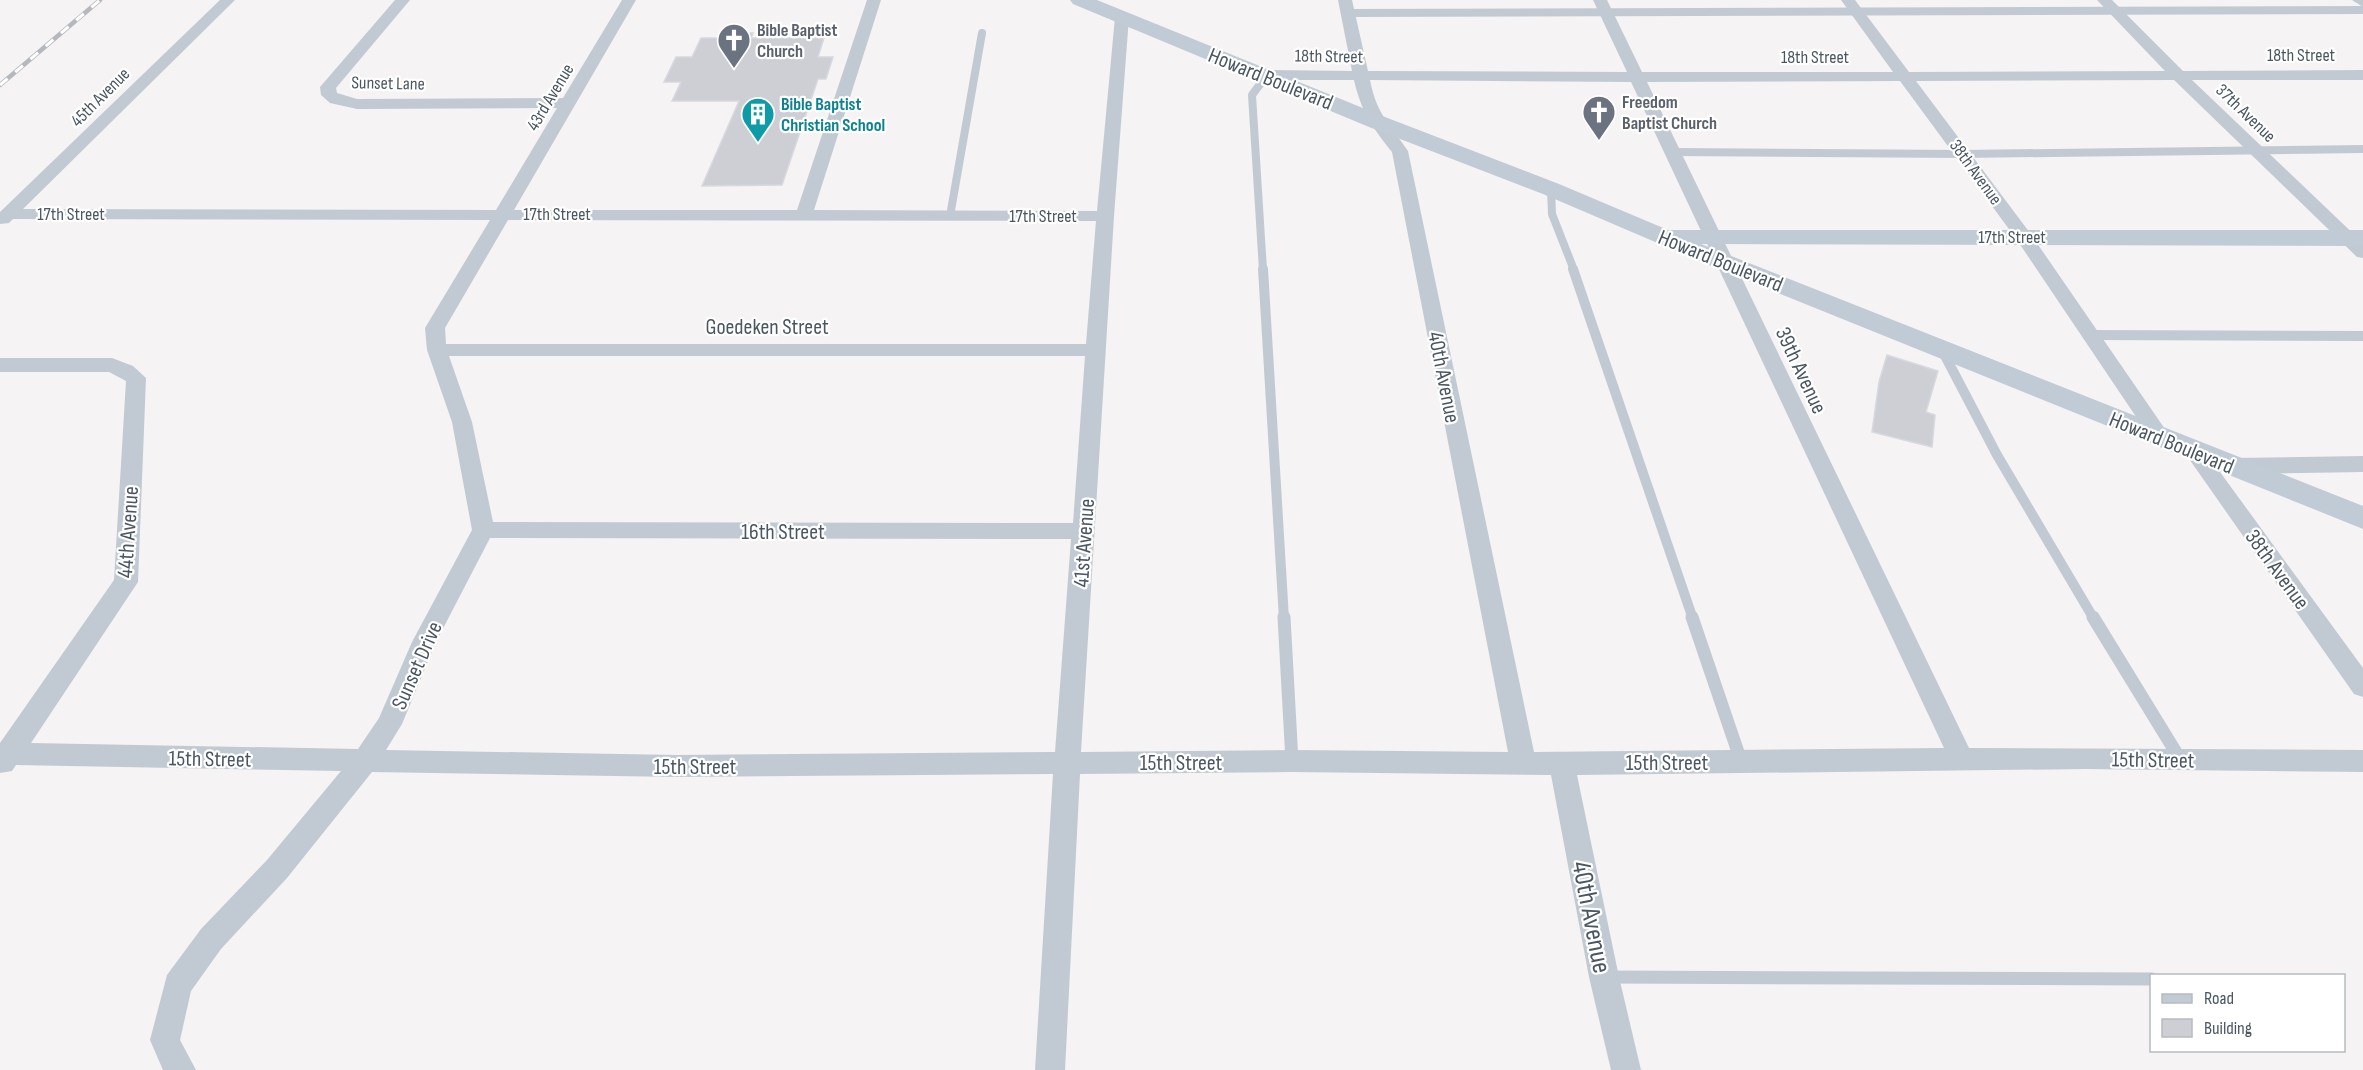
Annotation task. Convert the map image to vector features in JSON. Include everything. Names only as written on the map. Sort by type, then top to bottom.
[{"type":"main road","name":"Howard Boulevard","points":[[1080,0],[1377,122],[1551,189],[1660,236],[2363,518]]},
{"type":"main road","name":"17th Street","points":[[1660,236],[2024,237],[2358,243]]},
{"type":"street","name":"45th Avenue","points":[[4,218],[228,0]]},
{"type":"street","name":"Sunset Lane","points":[[403,0],[328,87],[329,95],[336,100],[357,104],[570,103]]},
{"type":"street","name":"43rd Avenue","points":[[503,214],[630,0]]},
{"type":"street","points":[[804,215],[874,0]]},
{"type":"street","points":[[2359,0],[2363,3]]},
{"type":"street","name":"37th Avenue","points":[[2110,5],[2179,76],[2358,243]]},
{"type":"street","name":"40th Avenue","points":[[1346,6],[1367,103],[1377,122],[1400,151],[1523,763]]},
{"type":"street","name":"38th Avenue","points":[[1852,6],[2024,237],[2160,437]]},
{"type":"street","name":"39th Avenue","points":[[1603,7],[1962,760]]},
{"type":"street","name":"41st Avenue","points":[[1050,1070],[1067,763],[1105,216],[1122,17]]},
{"type":"street","name":"18th Street","points":[[1267,75],[1637,77],[2363,75]]},
{"type":"street","name":"17th Street","points":[[4,218],[503,214],[1105,216]]},
{"type":"street","points":[[483,530],[462,422],[437,350],[435,328],[503,214]]},
{"type":"street","name":"Goedeken Street","points":[[437,350],[1096,350]]},
{"type":"street","name":"44th Avenue","points":[[0,365],[112,365],[136,378],[126,582],[3,759]]},
{"type":"street","name":"38th Avenue","points":[[2194,451],[2363,687]]},
{"type":"street","points":[[2230,466],[2363,464]]},
{"type":"street","name":"16th Street","points":[[483,530],[1083,531]]},
{"type":"street","name":"Sunset Drive","points":[[181,1070],[172,1057],[165,1040],[177,985],[211,939],[277,869],[365,761],[389,724],[424,642],[483,530]]},
{"type":"street","name":"15th Street","points":[[3,759],[676,766],[1292,761],[1562,764],[2180,759],[2363,761]]},
{"type":"street","name":"40th Avenue","points":[[1562,764],[1604,977],[1626,1070]]},
{"type":"lane","points":[[1346,6],[2110,5],[2363,10]]},
{"type":"lane","points":[[950,216],[982,33]]},
{"type":"lane","points":[[1267,75],[1252,95],[1292,761]]},
{"type":"lane","points":[[1673,152],[1963,154],[2363,149]]},
{"type":"lane","points":[[1551,189],[1552,214],[1579,285],[1742,761]]},
{"type":"lane","points":[[2091,335],[2363,336]]},
{"type":"lane","points":[[1942,349],[1969,405],[2068,576],[2180,759]]},
{"type":"lane","points":[[1604,977],[2150,979]]},
{"type":"building","points":[[730,33],[753,33],[751,38],[824,38],[818,57],[833,57],[826,79],[818,79],[782,185],[702,186],[739,101],[672,101],[681,82],[664,82],[676,57],[692,57],[701,38],[728,38]]},
{"type":"building","points":[[1887,355],[1938,371],[1926,412],[1935,415],[1932,447],[1872,432],[1879,382]]},
{"type":"railway","points":[[0,85],[100,0]]},
{"type":"place","name":"Bible Baptist Church","points":[[734,69]]},
{"type":"place","name":"Freedom Baptist Church","points":[[1599,141]]},
{"type":"place","name":"Bible Baptist Christian School","points":[[758,143]]}]
